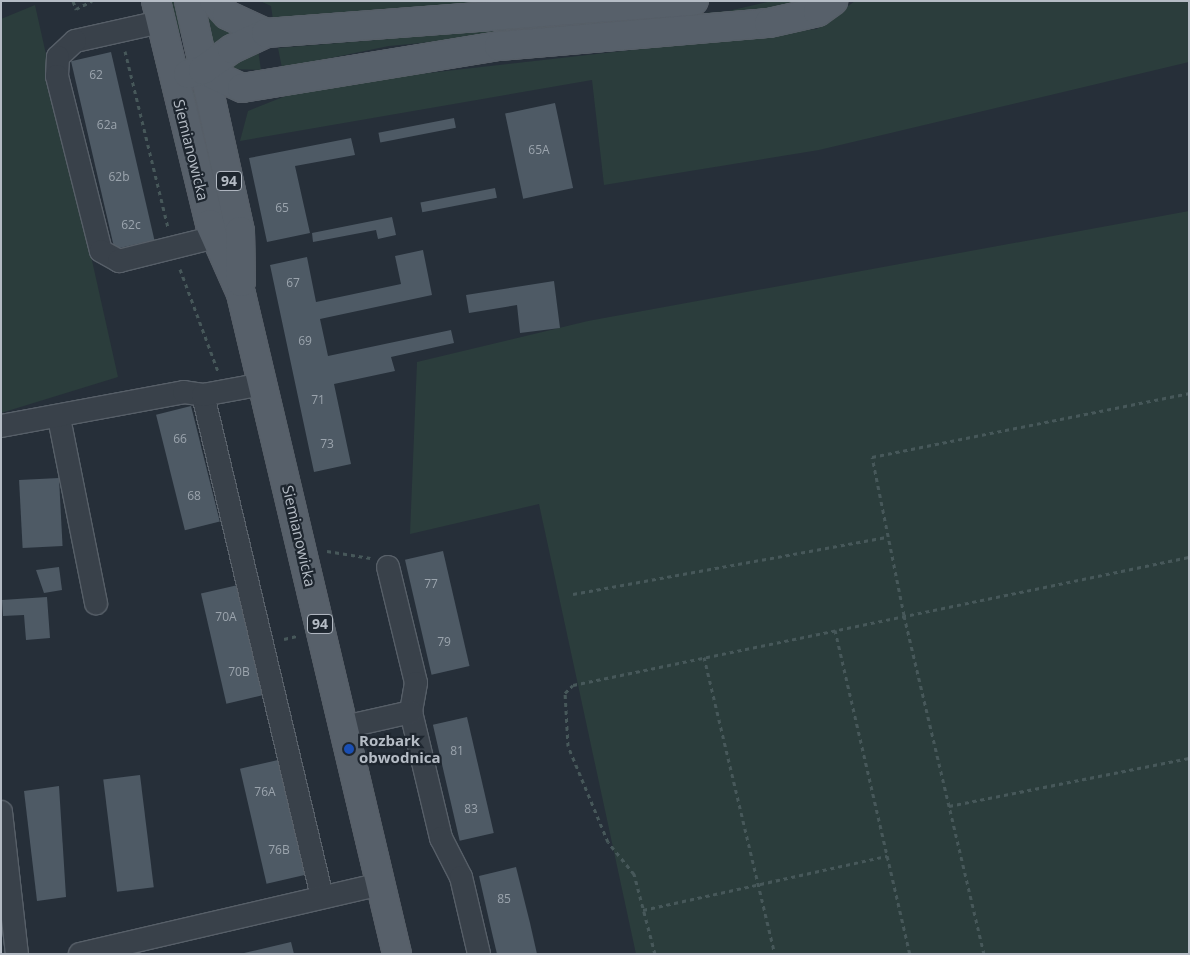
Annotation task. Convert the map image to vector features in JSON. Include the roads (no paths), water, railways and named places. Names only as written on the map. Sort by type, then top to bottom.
[{"type":"main road","name":"Siemianowicka","points":[[189,1],[240,232],[241,294]]},
{"type":"main road","points":[[214,1],[228,15],[266,33]]},
{"type":"main road","points":[[173,78],[203,70],[232,49],[266,33],[694,1]]},
{"type":"main road","points":[[203,70],[242,88],[499,46],[769,23],[818,12],[833,1]]},
{"type":"main road","name":"Siemianowicka","points":[[158,12],[173,78],[215,237],[241,294],[397,954]]},
{"type":"lane","points":[[158,12],[125,30],[75,41],[58,57],[57,76],[101,251],[118,261],[215,237]]},
{"type":"lane","points":[[1,426],[59,418],[184,392],[202,395],[263,384]]},
{"type":"lane","points":[[202,395],[322,897]]},
{"type":"lane","points":[[59,418],[96,603]]},
{"type":"lane","points":[[388,567],[416,683],[411,712],[441,838],[461,877],[479,954]]},
{"type":"lane","points":[[344,727],[411,712]]},
{"type":"lane","points":[[1,812],[17,954]]},
{"type":"lane","points":[[80,954],[381,884]]},
{"type":"place","name":"Rozbark obwodnica","points":[[349,749]]}]
